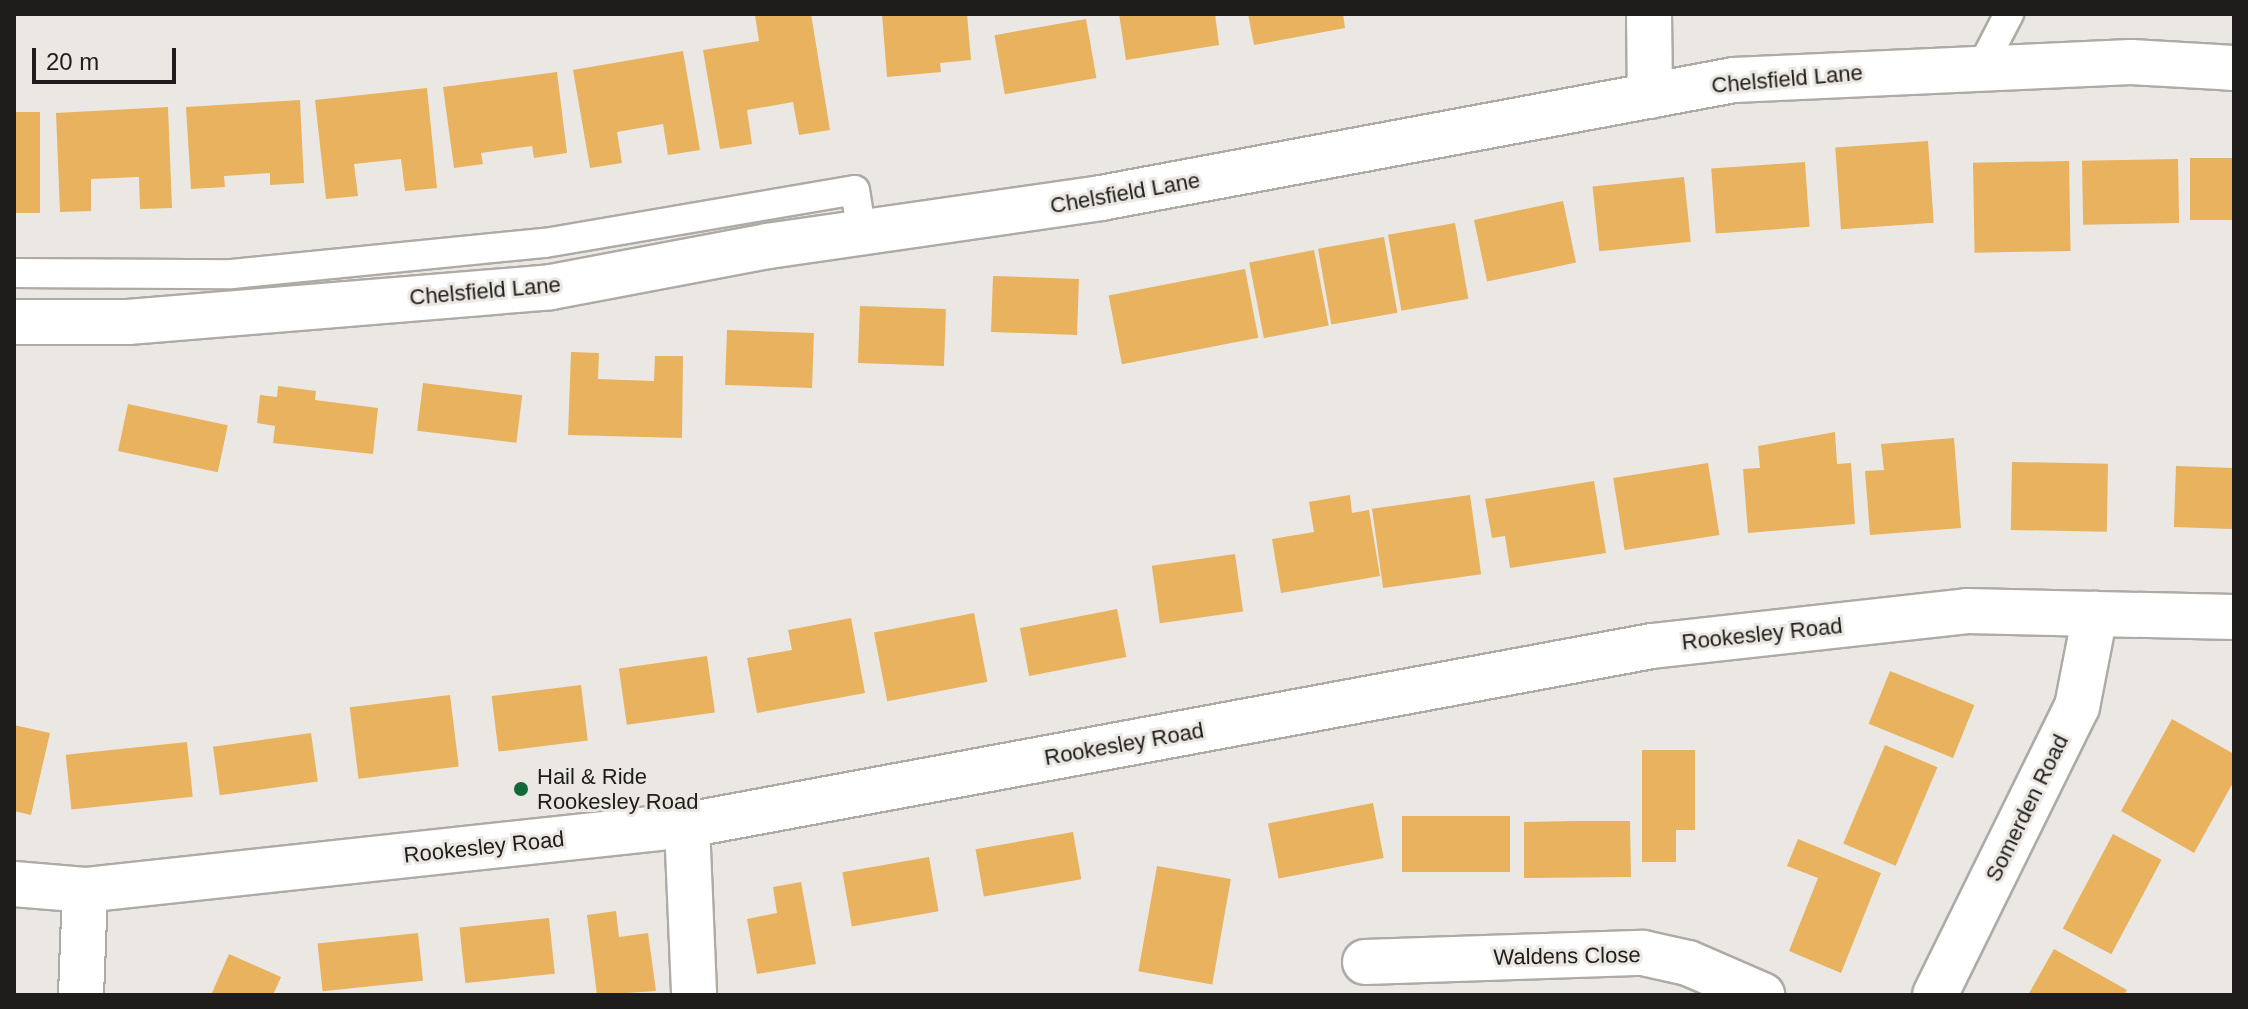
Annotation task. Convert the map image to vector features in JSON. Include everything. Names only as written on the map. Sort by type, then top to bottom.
[{"type":"street","points":[[1649,14],[1650,96]]},
{"type":"street","name":"Chelsfield Lane","points":[[14,322],[128,322],[551,287],[862,234],[1101,198],[1734,80],[1982,66],[2234,68]]},
{"type":"street","name":"Rookesley Road","points":[[14,884],[85,890],[687,825],[1652,646],[1967,611],[2234,617]]},
{"type":"street","name":"Somerden Road","points":[[1935,995],[2077,707],[2095,614]]},
{"type":"street","points":[[687,825],[694,995]]},
{"type":"street","points":[[81,995],[85,890]]},
{"type":"street","name":"Waldens Close","points":[[1365,962],[1643,953],[1688,963],[1762,995]]},
{"type":"lane","points":[[1982,66],[2009,14]]},
{"type":"lane","points":[[14,273],[232,274],[545,243],[855,190],[862,234]]},
{"type":"building","points":[[811,14],[830,130],[799,135],[793,102],[747,110],[752,144],[720,149],[703,50],[759,41],[755,15]]},
{"type":"building","points":[[882,14],[967,14],[971,60],[940,63],[941,72],[887,77]]},
{"type":"building","points":[[1119,14],[1215,14],[1219,45],[1126,60]]},
{"type":"building","points":[[1248,14],[1343,14],[1345,28],[1254,45]]},
{"type":"building","points":[[1086,19],[1096,78],[1005,94],[994,35]]},
{"type":"building","points":[[683,51],[700,150],[668,155],[663,124],[617,132],[622,163],[590,168],[573,70]]},
{"type":"building","points":[[557,72],[567,153],[534,158],[532,146],[509,149],[481,153],[483,164],[454,168],[443,87]]},
{"type":"building","points":[[427,88],[437,188],[405,191],[401,159],[354,164],[358,196],[326,199],[315,100]]},
{"type":"building","points":[[300,100],[304,183],[270,185],[270,173],[224,176],[225,187],[191,189],[186,107]]},
{"type":"building","points":[[168,107],[172,208],[140,209],[139,177],[91,179],[91,211],[60,212],[56,113]]},
{"type":"building","points":[[14,112],[40,112],[40,213],[14,213]]},
{"type":"building","points":[[1928,141],[1934,223],[1841,229],[1835,147]]},
{"type":"building","points":[[2190,158],[2234,158],[2234,220],[2190,220]]},
{"type":"building","points":[[2178,159],[2179,223],[2083,225],[2082,161]]},
{"type":"building","points":[[2069,161],[2071,251],[1975,253],[1973,163]]},
{"type":"building","points":[[1805,162],[1810,227],[1716,233],[1711,169]]},
{"type":"building","points":[[1684,177],[1691,242],[1599,251],[1593,187]]},
{"type":"building","points":[[1563,201],[1576,263],[1487,282],[1474,220]]},
{"type":"building","points":[[1455,223],[1468,299],[1401,311],[1388,235]]},
{"type":"building","points":[[1384,237],[1397,313],[1331,324],[1318,249]]},
{"type":"building","points":[[1314,250],[1329,326],[1264,338],[1249,263]]},
{"type":"building","points":[[1245,269],[1258,338],[1122,364],[1109,296]]},
{"type":"building","points":[[993,276],[1079,279],[1077,335],[991,332]]},
{"type":"building","points":[[860,306],[946,309],[944,366],[858,363]]},
{"type":"building","points":[[727,330],[814,333],[812,388],[725,385]]},
{"type":"building","points":[[571,352],[599,353],[598,379],[654,381],[655,356],[683,356],[682,438],[568,435]]},
{"type":"building","points":[[423,383],[522,395],[516,443],[417,431]]},
{"type":"building","points":[[278,386],[316,391],[315,400],[378,408],[373,454],[273,443],[275,426],[257,423],[260,395],[277,397]]},
{"type":"building","points":[[128,404],[228,425],[218,472],[118,451]]},
{"type":"building","points":[[1835,432],[1837,464],[1851,463],[1855,524],[1748,533],[1743,469],[1760,468],[1758,446]]},
{"type":"building","points":[[1954,438],[1961,528],[1870,535],[1865,471],[1884,470],[1881,444]]},
{"type":"building","points":[[2012,462],[2108,464],[2107,532],[2011,530]]},
{"type":"building","points":[[1708,463],[1719,535],[1625,550],[1613,478]]},
{"type":"building","points":[[2176,466],[2234,468],[2232,529],[2174,527]]},
{"type":"building","points":[[1594,481],[1606,553],[1510,568],[1505,536],[1492,538],[1485,499]]},
{"type":"building","points":[[1350,495],[1352,513],[1369,510],[1380,576],[1281,593],[1272,539],[1314,532],[1309,502]]},
{"type":"building","points":[[1470,495],[1481,574],[1383,588],[1372,509]]},
{"type":"building","points":[[1235,554],[1243,611],[1160,623],[1152,566]]},
{"type":"building","points":[[1117,609],[1126,657],[1029,676],[1020,628]]},
{"type":"building","points":[[974,613],[987,682],[887,701],[874,632]]},
{"type":"building","points":[[851,618],[865,693],[757,713],[747,658],[792,650],[788,630]]},
{"type":"building","points":[[707,656],[715,712],[627,725],[619,668]]},
{"type":"building","points":[[1890,671],[1974,705],[1953,758],[1869,724]]},
{"type":"building","points":[[581,685],[588,741],[498,752],[492,696]]},
{"type":"building","points":[[450,695],[459,766],[359,779],[350,707]]},
{"type":"building","points":[[2172,719],[2234,754],[2234,781],[2194,853],[2121,811]]},
{"type":"building","points":[[14,725],[50,733],[31,815],[14,811]]},
{"type":"building","points":[[311,733],[318,782],[220,795],[213,747]]},
{"type":"building","points":[[187,742],[193,797],[71,809],[66,755]]},
{"type":"building","points":[[1885,745],[1937,767],[1896,866],[1843,843]]},
{"type":"building","points":[[1642,750],[1695,750],[1695,830],[1676,830],[1676,862],[1642,862]]},
{"type":"building","points":[[1373,803],[1384,858],[1279,878],[1268,823]]},
{"type":"building","points":[[1402,816],[1510,816],[1510,872],[1402,872]]},
{"type":"building","points":[[1630,821],[1631,877],[1524,878],[1524,822]]},
{"type":"building","points":[[1073,832],[1081,879],[984,896],[976,849]]},
{"type":"building","points":[[2113,834],[2162,860],[2111,954],[2063,928]]},
{"type":"building","points":[[1798,839],[1881,873],[1841,973],[1789,951],[1818,878],[1787,866]]},
{"type":"building","points":[[929,857],[939,911],[852,926],[842,872]]},
{"type":"building","points":[[1157,866],[1231,879],[1212,984],[1138,971]]},
{"type":"building","points":[[801,882],[816,964],[757,974],[747,919],[777,913],[773,887]]},
{"type":"building","points":[[616,911],[619,937],[648,933],[656,991],[597,995],[587,915]]},
{"type":"building","points":[[549,918],[555,974],[465,983],[459,927]]},
{"type":"building","points":[[418,933],[423,981],[323,991],[318,944]]},
{"type":"building","points":[[2054,949],[2127,990],[2124,995],[2028,995]]},
{"type":"building","points":[[229,954],[281,977],[273,995],[211,995]]},
{"type":"place","name":"Hail & Ride Rookesley Road","points":[[521,789]]}]
